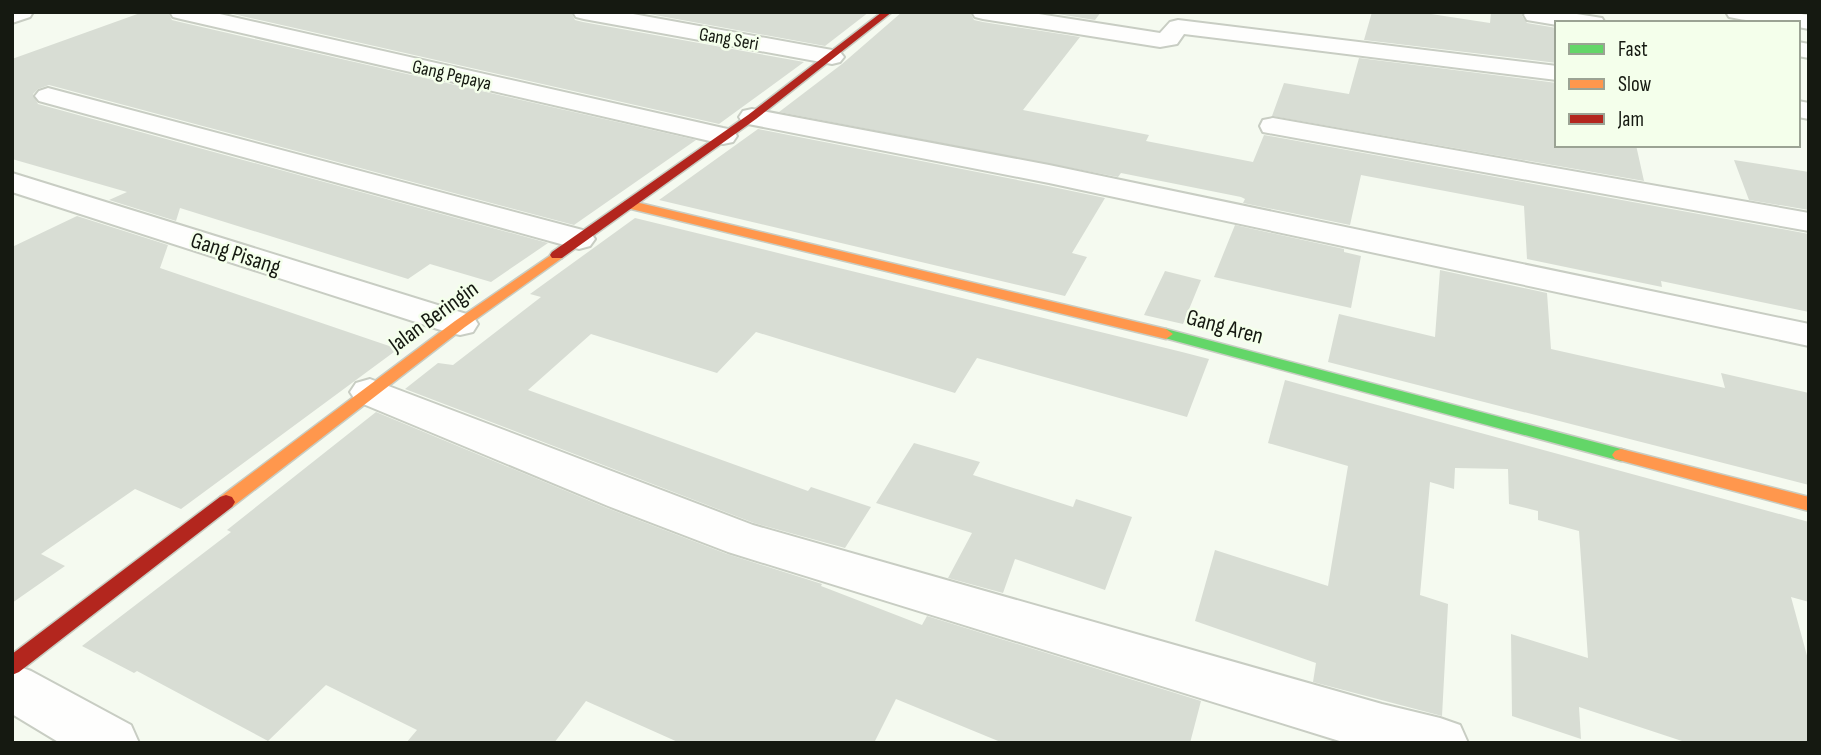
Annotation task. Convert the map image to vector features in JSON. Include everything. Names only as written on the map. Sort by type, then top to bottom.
[{"type":"street","points":[[12,16],[22,12]]},
{"type":"street","name":"Gang Pepaya","points":[[181,12],[723,136]]},
{"type":"street","name":"Gang Seri","points":[[584,12],[832,57]]},
{"type":"street","name":"Jalan Beringin","points":[[12,666],[460,324],[752,117],[888,12]]},
{"type":"street","points":[[983,12],[1160,40],[1169,39],[1184,20],[1555,73]]},
{"type":"street","points":[[1737,12],[1809,22]]},
{"type":"street","points":[[1535,20],[1555,21]]},
{"type":"street","points":[[48,96],[579,239]]},
{"type":"street","points":[[752,117],[1049,174],[1809,335]]},
{"type":"street","points":[[1273,126],[1809,222]]},
{"type":"street","name":"Gang Pisang","points":[[12,183],[460,324]]},
{"type":"street","name":"Gang Aren","points":[[627,204],[1192,340],[1809,504]]},
{"type":"street","points":[[370,392],[624,495],[744,540],[1382,729],[1440,743]]},
{"type":"street","points":[[12,687],[111,743]]},
{"type":"building","points":[[143,12],[168,12],[172,20],[180,22],[696,140],[574,225],[49,85],[33,94],[38,104],[548,243],[491,282],[430,264],[408,279],[180,208],[176,221],[109,200],[127,192],[12,159],[12,59]]},
{"type":"building","points":[[224,12],[571,12],[575,20],[583,22],[804,62],[719,124]]},
{"type":"building","points":[[638,12],[869,12],[825,46]]},
{"type":"building","points":[[902,12],[970,12],[974,20],[1080,37],[1023,110],[1149,135],[1146,141],[1253,162],[1264,135],[1809,234],[1809,312],[1661,281],[1662,287],[1527,259],[1524,206],[1361,175],[1350,225],[1243,203],[1245,199],[1241,197],[1121,173],[1118,177],[779,112],[842,64]]},
{"type":"building","points":[[1045,12],[1101,12],[1095,20]]},
{"type":"building","points":[[1372,12],[1418,12],[1490,23],[1491,12],[1523,12],[1522,16],[1527,23],[1555,28],[1555,63],[1364,40]]},
{"type":"building","points":[[1359,58],[1555,83],[1555,147],[1636,147],[1644,181],[1272,116],[1284,83],[1349,94]]},
{"type":"building","points":[[758,129],[1105,198],[1072,253],[1087,257],[1065,296],[659,200]]},
{"type":"building","points":[[1734,160],[1809,172],[1809,210],[1749,200]]},
{"type":"building","points":[[77,216],[168,245],[160,268],[398,349],[181,509],[135,489],[41,554],[65,566],[12,603],[12,247]]},
{"type":"building","points":[[635,218],[1209,359],[1187,417],[977,358],[955,393],[756,332],[717,373],[591,334],[528,390],[808,491],[811,487],[871,507],[845,548],[754,523],[405,389],[438,363],[453,365],[541,297],[530,294]]},
{"type":"building","points":[[1235,225],[1344,249],[1344,252],[1361,256],[1351,308],[1214,277]]},
{"type":"building","points":[[1440,270],[1547,293],[1551,349],[1725,388],[1721,373],[1809,393],[1809,485],[1328,362],[1339,314],[1435,337]]},
{"type":"building","points":[[1165,271],[1201,280],[1183,324],[1144,315]]},
{"type":"building","points":[[1285,380],[1809,522],[1809,602],[1791,597],[1809,663],[1809,743],[1688,743],[1579,707],[1581,739],[1512,716],[1511,634],[1588,658],[1579,531],[1538,520],[1538,511],[1509,504],[1508,469],[1455,468],[1454,489],[1430,482],[1420,595],[1448,604],[1442,716],[1313,682],[1316,663],[1195,621],[1215,550],[1328,586],[1348,466],[1268,443]]},
{"type":"building","points":[[376,412],[607,508],[727,554],[822,584],[821,586],[922,625],[927,616],[1201,701],[1190,743],[1003,743],[896,699],[874,743],[680,743],[586,701],[554,743],[406,743],[417,730],[326,685],[268,741],[137,671],[134,673],[82,646],[231,532],[227,530]]},
{"type":"building","points":[[914,443],[980,462],[973,475],[1073,507],[1076,499],[1132,517],[1105,590],[1015,559],[1003,593],[948,578],[972,533],[876,503]]},
{"type":"traffic: fast","points":[[1166,334],[1621,455]]},
{"type":"traffic: slow","points":[[627,204],[1166,334]]},
{"type":"traffic: slow","points":[[226,502],[460,324],[557,255]]},
{"type":"traffic: slow","points":[[1621,455],[1809,504]]},
{"type":"traffic: jam","points":[[557,255],[752,117],[888,12]]},
{"type":"traffic: jam","points":[[12,666],[226,502]]}]
